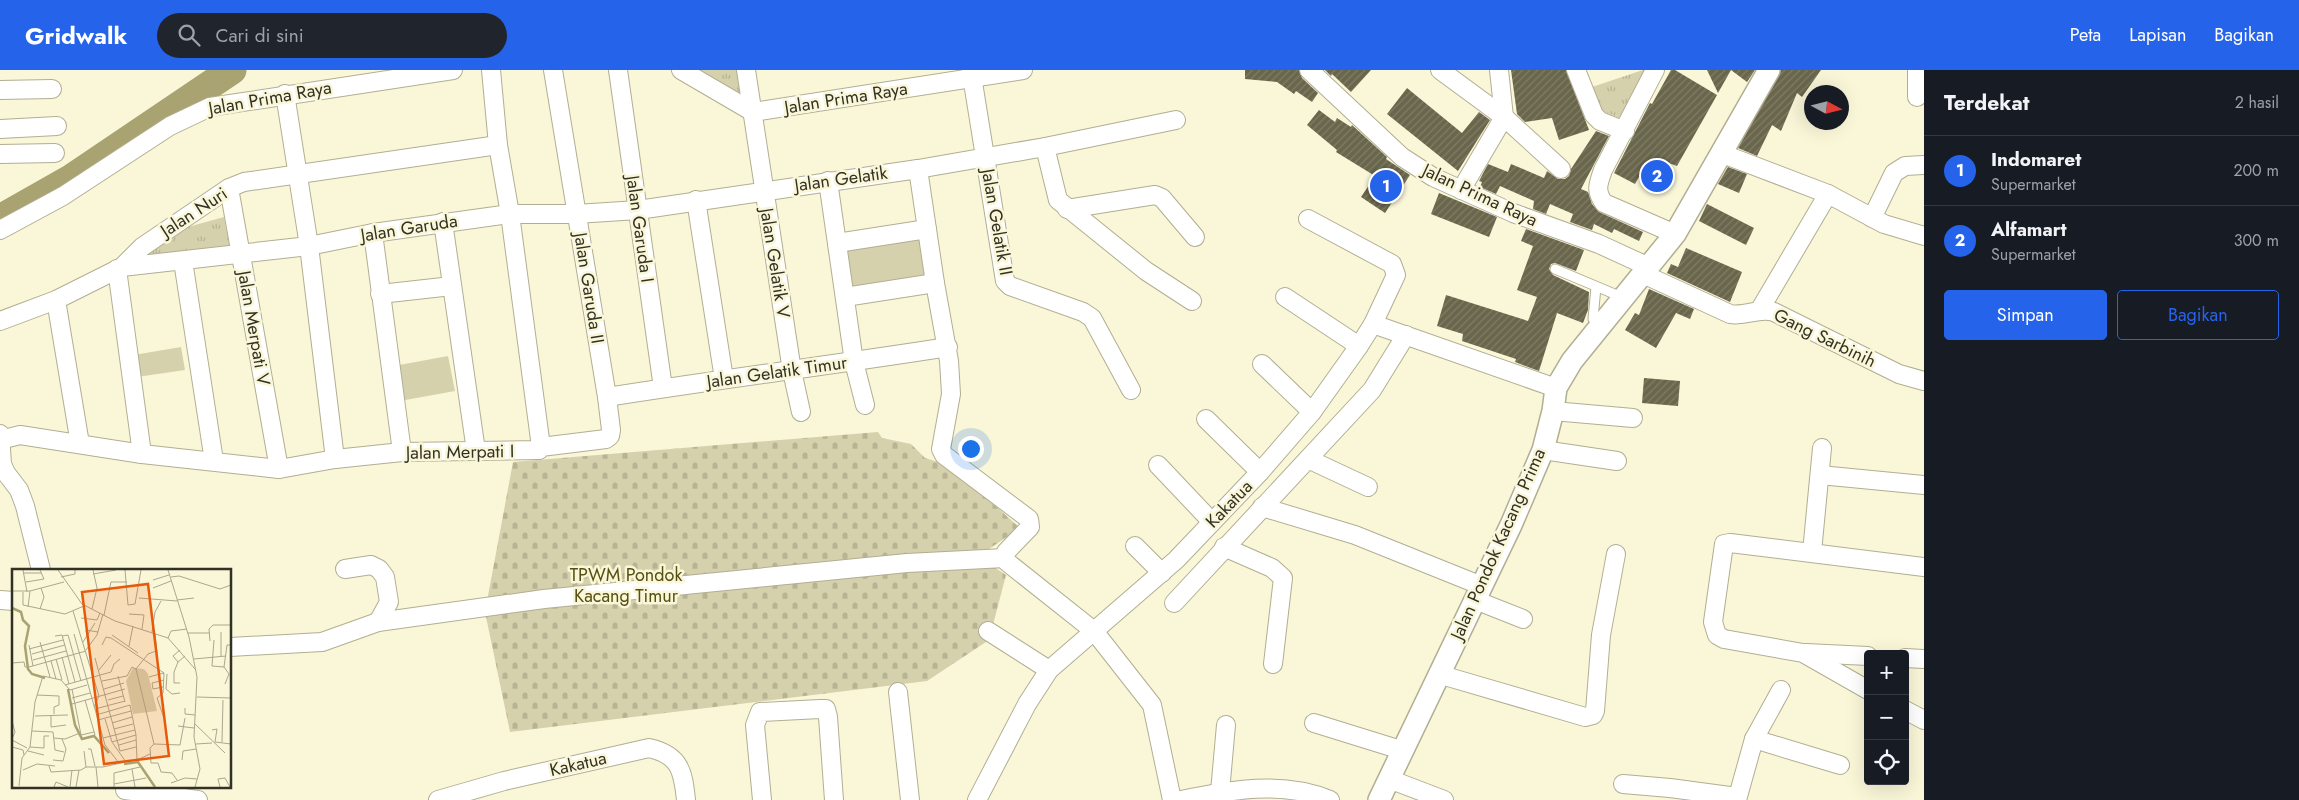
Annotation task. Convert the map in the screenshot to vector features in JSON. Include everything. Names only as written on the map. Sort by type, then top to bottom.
[{"type":"street","name":"Jalan Prima Raya","points":[[0,230],[63,196],[188,116],[210,107],[285,94],[453,70]]},
{"type":"street","points":[[491,70],[498,145],[510,214],[541,447]]},
{"type":"street","name":"Jalan Garuda II","points":[[541,447],[593,442],[610,436],[611,430],[553,70]]},
{"type":"street","name":"Jalan Garuda I","points":[[618,70],[663,388]]},
{"type":"street","points":[[681,70],[753,112]]},
{"type":"street","name":"Jalan Gelatik V","points":[[746,70],[792,371],[801,412]]},
{"type":"street","name":"Jalan Prima Raya","points":[[753,112],[971,74],[1023,70]]},
{"type":"street","name":"Jalan Prima Raya","points":[[1309,70],[1402,157],[1461,190],[1513,213],[1599,244],[1646,271]]},
{"type":"street","points":[[1440,70],[1504,117],[1561,169]]},
{"type":"street","points":[[1461,190],[1504,117],[1499,70]]},
{"type":"street","points":[[1576,70],[1594,115],[1600,121],[1625,131]]},
{"type":"street","points":[[1655,70],[1625,131],[1603,170],[1597,188],[1598,195],[1604,203],[1675,234]]},
{"type":"street","name":"Jalan Pondok Kacang Prima","points":[[1379,800],[1511,525],[1543,450],[1556,388],[1572,361],[1675,234],[1723,154],[1768,70]]},
{"type":"street","points":[[1917,70],[1917,97]]},
{"type":"street","name":"Jalan Gelatik II","points":[[971,74],[1005,281],[1010,286],[1083,312],[1092,318],[1131,390]]},
{"type":"street","points":[[0,90],[52,89]]},
{"type":"street","points":[[285,94],[309,246],[335,459]]},
{"type":"street","name":"Jalan Gelatik","points":[[696,200],[918,168],[1045,146],[1176,120]]},
{"type":"street","points":[[0,129],[57,126]]},
{"type":"street","name":"Jalan Nuri","points":[[0,321],[56,300],[120,268],[149,242],[229,188],[244,182],[498,145]]},
{"type":"street","points":[[1045,146],[1056,196],[1067,209],[1146,271],[1192,301]]},
{"type":"street","points":[[0,154],[55,152]]},
{"type":"street","points":[[1723,154],[1828,194],[1884,224],[1924,236]]},
{"type":"street","points":[[1872,218],[1894,173],[1905,166],[1924,165]]},
{"type":"street","points":[[918,168],[934,283],[948,347],[951,394],[941,449],[944,455],[1029,519],[1031,522],[1030,527],[1006,552],[1005,558],[1007,562],[1094,631],[1152,705],[1172,800]]},
{"type":"street","points":[[828,181],[854,362],[865,405]]},
{"type":"street","name":"Jalan Merpati V","points":[[229,188],[279,470]]},
{"type":"street","points":[[1759,311],[1828,194]]},
{"type":"street","points":[[1067,209],[1155,195],[1162,198],[1195,238]]},
{"type":"street","points":[[696,200],[724,379]]},
{"type":"street","name":"Jalan Garuda","points":[[120,268],[183,262],[241,252],[309,246],[373,233],[510,214],[576,214],[638,210],[696,200]]},
{"type":"street","name":"Kakatua","points":[[977,800],[1027,704],[1049,670],[1162,573],[1260,472],[1312,412],[1373,324],[1396,275],[1392,264],[1308,219]]},
{"type":"street","points":[[443,222],[476,450]]},
{"type":"street","points":[[837,243],[927,229]]},
{"type":"street","points":[[373,233],[402,452]]},
{"type":"street","points":[[183,262],[214,461]]},
{"type":"street","points":[[120,268],[142,454]]},
{"type":"street","name":"Gang Sarbinih","points":[[1646,271],[1730,314],[1740,316],[1767,310],[1774,312],[1899,374],[1924,381]]},
{"type":"street","points":[[845,297],[934,283]]},
{"type":"street","points":[[380,294],[452,286]]},
{"type":"street","points":[[1285,296],[1359,346]]},
{"type":"street","points":[[56,300],[80,444]]},
{"type":"street","points":[[1373,324],[1556,388]]},
{"type":"street","points":[[1174,603],[1224,547],[1372,390],[1406,335]]},
{"type":"street","name":"Jalan Gelatik Timur","points":[[607,397],[948,347]]},
{"type":"street","points":[[1262,364],[1312,412]]},
{"type":"street","points":[[1552,412],[1633,418]]},
{"type":"street","points":[[1206,419],[1260,472]]},
{"type":"street","points":[[0,434],[2,464],[6,473],[19,490],[25,506],[41,569]]},
{"type":"street","name":"Jalan Merpati I","points":[[0,440],[20,435],[142,454],[279,470],[335,459],[402,452],[539,450],[541,447]]},
{"type":"street","points":[[1812,552],[1822,448]]},
{"type":"street","points":[[1543,450],[1617,461]]},
{"type":"street","points":[[1308,459],[1368,487]]},
{"type":"street","points":[[1158,465],[1212,522]]},
{"type":"street","points":[[1820,475],[1924,485]]},
{"type":"street","points":[[1262,507],[1355,535],[1479,593],[1523,619]]},
{"type":"street","points":[[1864,656],[1803,652],[1724,639],[1716,635],[1714,630],[1714,613],[1724,544],[1730,542],[1924,567]]},
{"type":"street","points":[[1135,546],[1162,573]]},
{"type":"street","points":[[1224,547],[1272,568],[1283,578],[1273,664]]},
{"type":"street","points":[[1438,674],[1585,717],[1593,714],[1595,711],[1601,635],[1616,554]]},
{"type":"street","points":[[231,646],[322,642],[378,622],[544,599],[907,563],[1005,558]]},
{"type":"street","points":[[345,569],[370,565],[379,569],[385,576],[388,602],[378,622]]},
{"type":"street","points":[[988,630],[1049,670]]},
{"type":"street","points":[[1803,652],[1864,688]]},
{"type":"street","points":[[1909,658],[1924,659]]},
{"type":"street","points":[[1623,784],[1670,788],[1737,798],[1754,740],[1780,690]]},
{"type":"street","points":[[898,692],[910,800]]},
{"type":"street","points":[[762,800],[755,725],[757,716],[760,712],[820,708],[826,709],[828,717],[834,800]]},
{"type":"street","points":[[1909,712],[1924,720]]},
{"type":"street","points":[[1314,723],[1402,750]]},
{"type":"street","points":[[1220,792],[1226,725]]},
{"type":"street","points":[[1754,740],[1840,765]]},
{"type":"street","name":"Kakatua","points":[[438,800],[504,781],[649,748],[660,750],[671,756],[679,766],[683,775],[686,800]]},
{"type":"street","points":[[1388,779],[1444,800]]},
{"type":"street","points":[[1181,800],[1231,789],[1287,789],[1316,794],[1330,800]]},
{"type":"street","points":[[124,792],[198,800]]},
{"type":"lane","points":[[1555,269],[1625,298]]},
{"type":"lane","points":[[1596,286],[1593,320],[1601,327]]},
{"type":"green space","points":[[682,70],[741,70],[747,106]]},
{"type":"green space","points":[[1646,70],[1625,120],[1600,110],[1592,87]]},
{"type":"green space","points":[[224,217],[230,249],[133,265],[177,230]]},
{"type":"green space","points":[[922,236],[927,278],[849,291],[842,248]]},
{"type":"green space","points":[[181,347],[185,370],[137,377],[134,355]]},
{"type":"green space","points":[[448,356],[455,391],[400,401],[394,366]]},
{"type":"green space","name":"TPWM Pondok Kacang Timur","points":[[878,432],[882,438],[911,444],[925,458],[951,466],[1020,528],[989,549],[988,563],[1006,575],[989,640],[927,681],[510,732],[485,612],[513,462]]},
{"type":"building","points":[[1245,70],[1299,70],[1302,78],[1318,93],[1312,102],[1296,91],[1294,94],[1277,82],[1245,79]]},
{"type":"building","points":[[1325,70],[1371,70],[1351,92]]},
{"type":"building","points":[[1511,70],[1566,70],[1589,130],[1559,140],[1552,118],[1525,122],[1517,114]]},
{"type":"building","points":[[1671,70],[1675,70],[1717,95],[1677,166],[1663,161],[1652,185],[1639,177],[1635,184],[1614,173],[1650,103],[1652,104]]},
{"type":"building","points":[[1707,70],[1731,70],[1718,93]]},
{"type":"building","points":[[1731,70],[1755,70],[1747,82]]},
{"type":"building","points":[[1781,70],[1821,70],[1810,85],[1804,85],[1804,94],[1802,97],[1797,93],[1781,131],[1772,125],[1757,156],[1738,148]]},
{"type":"building","points":[[1407,88],[1462,133],[1479,112],[1490,120],[1458,171],[1387,114]]},
{"type":"building","points":[[1319,110],[1335,122],[1337,118],[1351,127],[1352,125],[1387,157],[1386,159],[1410,175],[1385,213],[1361,197],[1375,176],[1336,152],[1337,150],[1307,125]]},
{"type":"building","points":[[1596,131],[1609,136],[1581,189],[1588,192],[1592,204],[1599,212],[1643,232],[1639,241],[1614,229],[1612,233],[1594,224],[1592,230],[1570,222],[1573,214],[1550,204],[1546,214],[1533,209],[1534,201],[1500,186],[1496,194],[1480,187],[1482,182],[1479,181],[1488,164],[1508,172],[1511,164],[1544,178],[1547,171],[1558,179],[1565,179],[1569,176],[1571,169]]},
{"type":"building","points":[[1728,167],[1747,174],[1739,193],[1718,184]]},
{"type":"building","points":[[1439,193],[1497,217],[1489,237],[1431,214]]},
{"type":"building","points":[[1707,204],[1754,228],[1746,245],[1699,221]]},
{"type":"building","points":[[1526,229],[1584,250],[1576,271],[1555,263],[1551,264],[1549,269],[1553,275],[1589,292],[1588,310],[1583,323],[1557,313],[1539,371],[1515,362],[1516,359],[1462,341],[1463,334],[1437,326],[1446,295],[1528,321],[1537,297],[1517,290],[1533,246],[1521,241]]},
{"type":"building","points":[[1686,248],[1742,272],[1730,302],[1667,273],[1671,264],[1678,267]]},
{"type":"building","points":[[1649,289],[1694,309],[1690,319],[1676,313],[1656,348],[1625,330],[1635,313],[1639,315]]},
{"type":"building","points":[[1644,378],[1680,381],[1678,406],[1642,403]]},
{"type":"waterway","points":[[0,219],[72,178],[232,70]]},
{"type":"place","name":"Alfamart","points":[[1657,176]]},
{"type":"place","name":"Indomaret","points":[[1386,186]]}]
